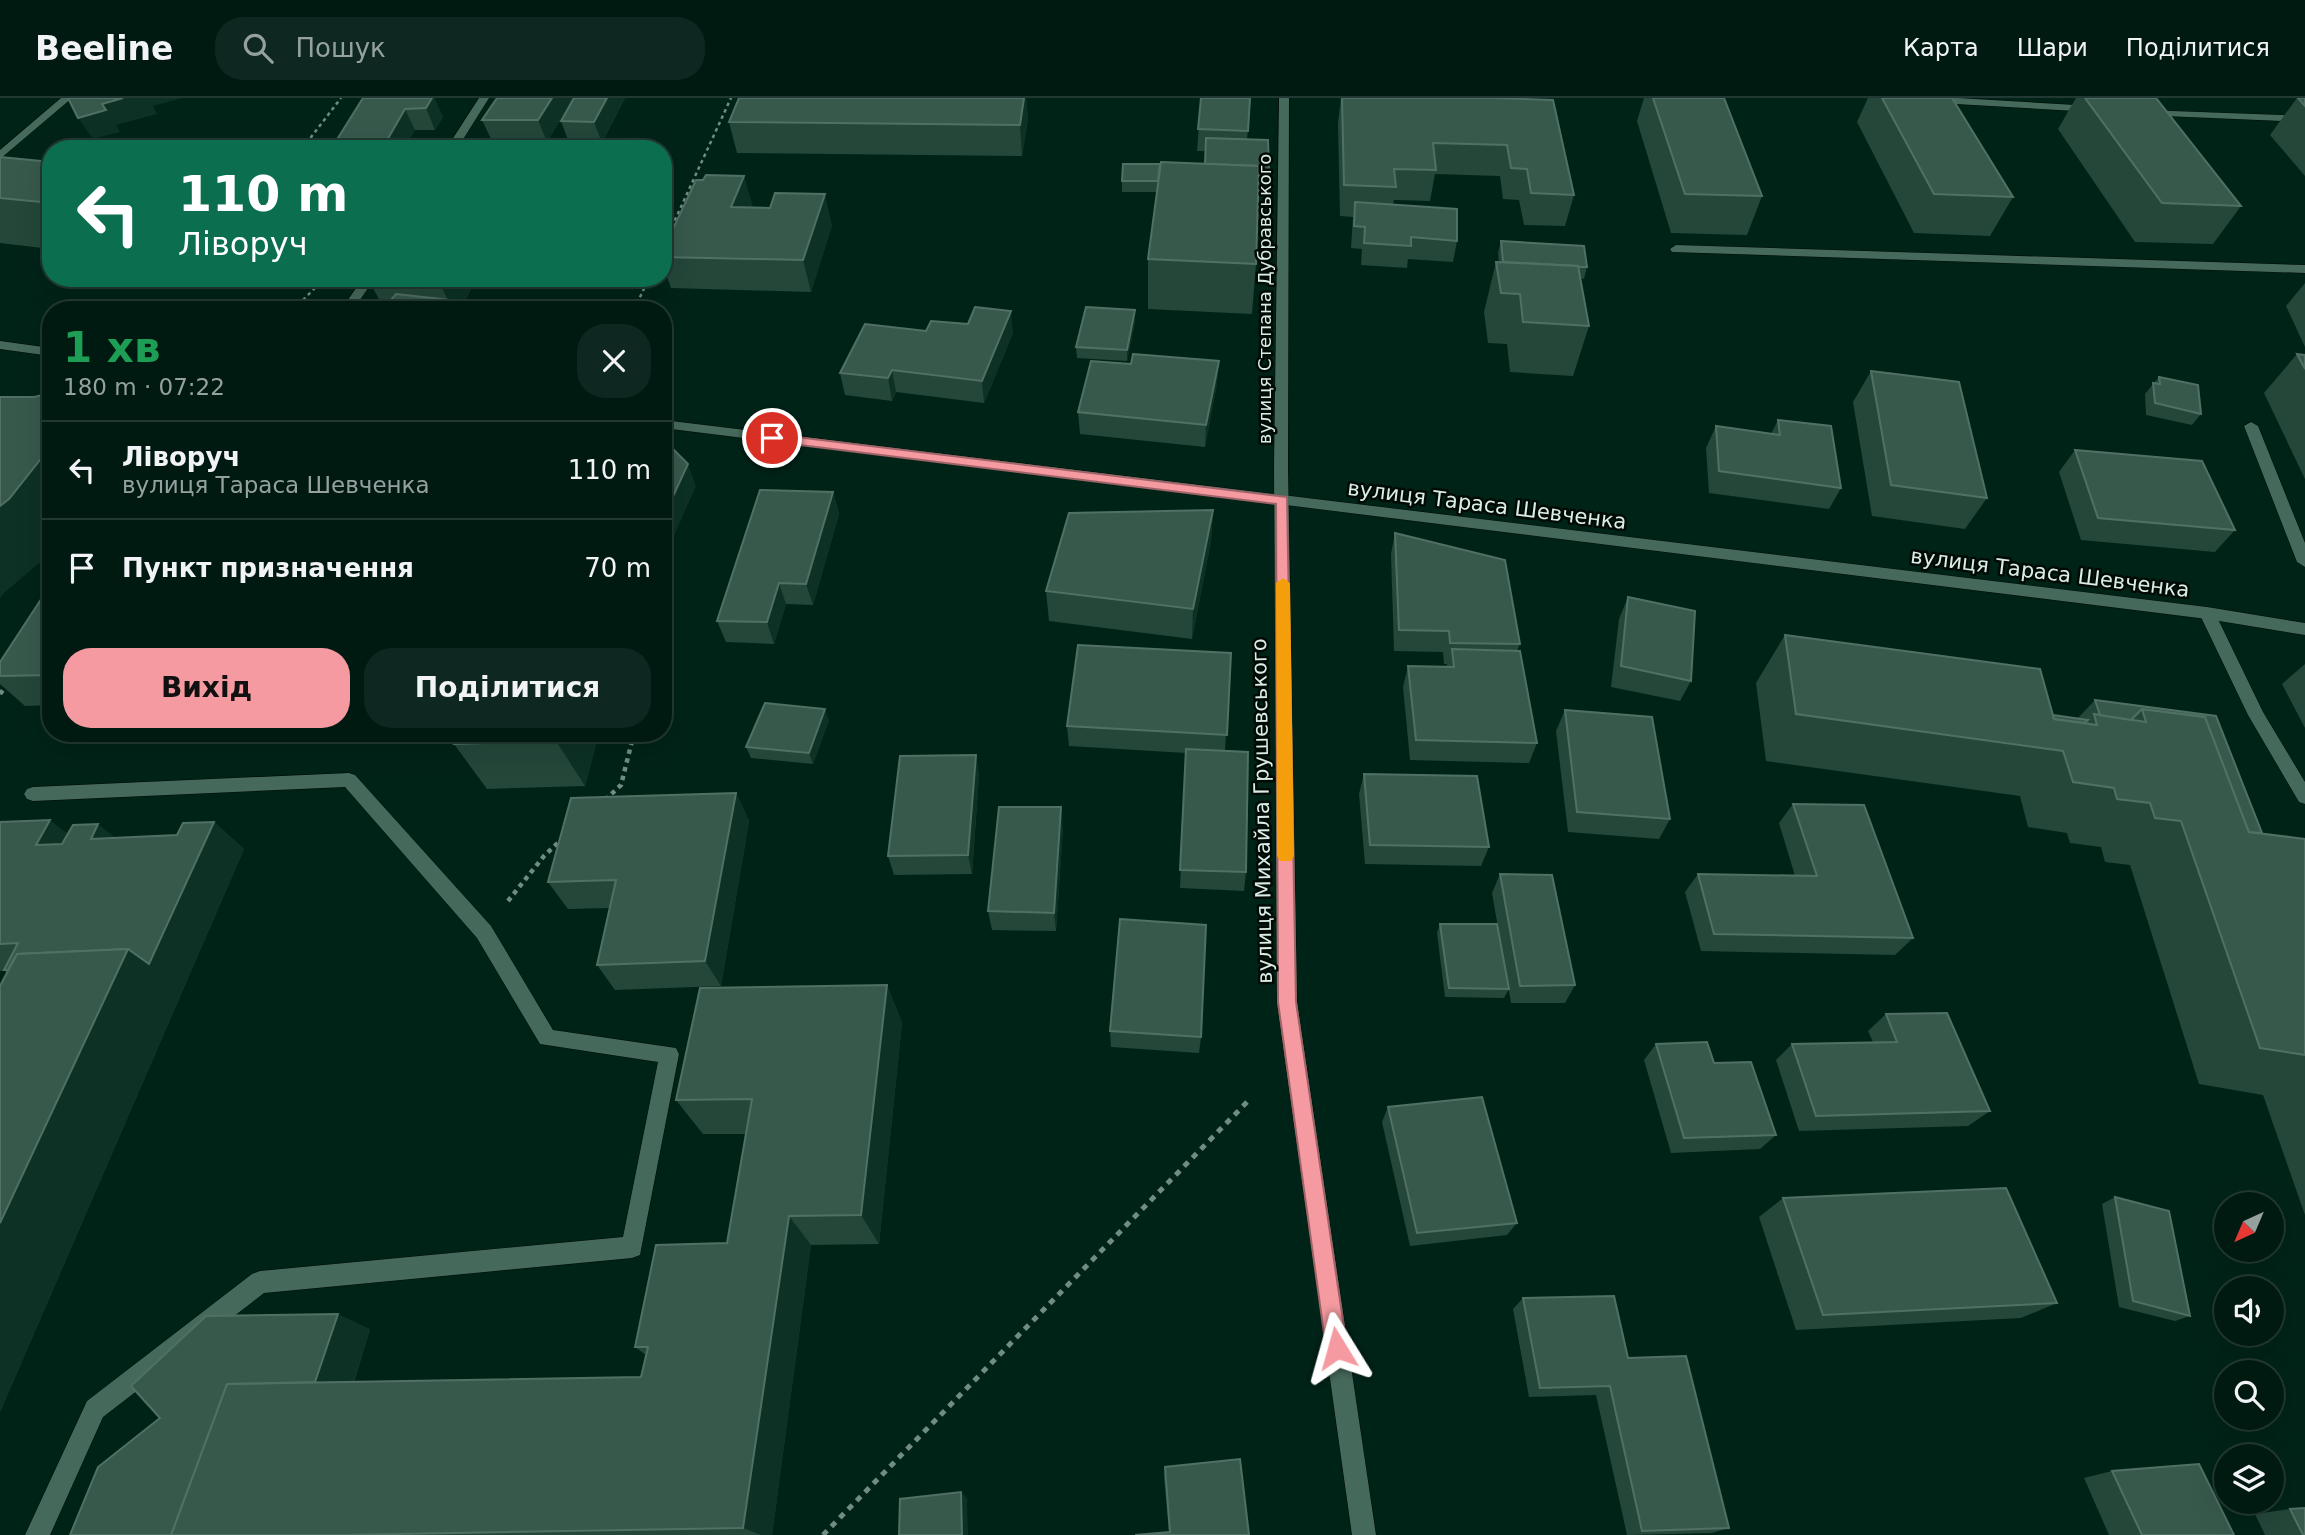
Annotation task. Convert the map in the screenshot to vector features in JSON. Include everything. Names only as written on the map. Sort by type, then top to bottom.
[{"type":"street","points":[[0,156],[67,98]]},
{"type":"street","points":[[458,140],[484,98]]},
{"type":"street","name":"вулиця Степана Дубравського","points":[[1282,500],[1284,98]]},
{"type":"street","points":[[1904,98],[2102,110]]},
{"type":"street","points":[[2130,112],[2305,119]]},
{"type":"street","points":[[1676,249],[2305,269]]},
{"type":"street","points":[[0,345],[42,351]]},
{"type":"street","name":"вулиця Тараса Шевченка","points":[[672,426],[2207,613],[2305,629]]},
{"type":"street","points":[[2251,426],[2305,562]]},
{"type":"street","name":"вулиця Михайла Грушевського","points":[[1282,500],[1287,1002],[1364,1535]]},
{"type":"street","points":[[2207,613],[2256,715],[2305,797]]},
{"type":"street","points":[[33,794],[349,780],[484,932],[547,1038],[669,1054],[632,1247],[260,1282],[95,1409],[37,1535]]},
{"type":"path","points":[[309,140],[341,98]]},
{"type":"path","points":[[672,226],[731,98]]},
{"type":"path","points":[[302,301],[316,287]]},
{"type":"path","points":[[0,694],[15,674]]},
{"type":"path","points":[[602,803],[621,785],[632,742]]},
{"type":"path","points":[[484,932],[544,856],[563,838]]},
{"type":"path","points":[[823,1535],[1251,1098]]},
{"type":"building","points":[[68,98],[123,98],[102,104],[106,110],[78,118]]},
{"type":"building","points":[[363,98],[432,98],[426,108],[405,109],[387,140],[337,140]]},
{"type":"building","points":[[497,98],[552,98],[538,120],[482,120]]},
{"type":"building","points":[[574,98],[607,98],[594,122],[561,121]]},
{"type":"building","points":[[739,98],[1024,98],[1020,125],[729,122]]},
{"type":"building","points":[[1201,98],[1250,98],[1248,131],[1198,129]]},
{"type":"building","points":[[1342,98],[1553,100],[1574,195],[1531,193],[1527,169],[1511,168],[1507,145],[1433,143],[1436,170],[1394,169],[1396,187],[1344,185]]},
{"type":"building","points":[[1653,98],[1724,98],[1762,196],[1685,194]]},
{"type":"building","points":[[1882,98],[1952,98],[2013,197],[1934,194]]},
{"type":"building","points":[[2085,98],[2156,98],[2241,206],[2162,203]]},
{"type":"building","points":[[1206,138],[1268,140],[1269,171],[1259,170],[1259,166],[1205,164]]},
{"type":"building","points":[[0,157],[42,161],[42,202],[0,198]]},
{"type":"building","points":[[1161,162],[1259,166],[1256,264],[1148,259]]},
{"type":"building","points":[[1123,164],[1160,164],[1158,181],[1122,181]]},
{"type":"building","points":[[706,175],[744,176],[731,207],[770,208],[775,193],[825,194],[803,260],[672,257],[672,231],[696,180],[703,180]]},
{"type":"building","points":[[1355,202],[1457,209],[1457,241],[1411,237],[1411,246],[1364,243],[1365,227],[1354,226]]},
{"type":"building","points":[[1501,241],[1584,246],[1587,267],[1503,262]]},
{"type":"building","points":[[1496,262],[1578,266],[1589,326],[1523,322],[1520,294],[1501,293]]},
{"type":"building","points":[[396,294],[459,301],[390,301]]},
{"type":"building","points":[[975,307],[1011,311],[982,381],[892,370],[888,378],[840,373],[865,324],[926,331],[931,321],[968,324]]},
{"type":"building","points":[[1086,307],[1135,310],[1127,350],[1076,347]]},
{"type":"building","points":[[1133,354],[1219,361],[1206,425],[1078,412],[1091,361],[1131,364]]},
{"type":"building","points":[[2297,354],[2305,355],[2305,369]]},
{"type":"building","points":[[1871,371],[1959,382],[1987,498],[1891,485]]},
{"type":"building","points":[[2159,377],[2198,385],[2201,414],[2155,403],[2153,383],[2160,384]]},
{"type":"building","points":[[42,395],[42,457],[9,499],[0,506],[0,397]]},
{"type":"building","points":[[1778,420],[1831,426],[1841,488],[1719,471],[1716,426],[1780,435]]},
{"type":"building","points":[[672,448],[688,464],[672,499]]},
{"type":"building","points":[[2075,450],[2202,461],[2235,530],[2098,518]]},
{"type":"building","points":[[760,490],[833,492],[806,584],[779,583],[767,622],[717,621]]},
{"type":"building","points":[[1213,510],[1193,609],[1046,591],[1069,513]]},
{"type":"building","points":[[1395,533],[1505,560],[1520,644],[1450,643],[1449,631],[1399,630]]},
{"type":"building","points":[[1628,597],[1695,611],[1691,681],[1621,666]]},
{"type":"building","points":[[42,598],[42,675],[0,676],[0,662]]},
{"type":"building","points":[[1785,635],[2040,669],[2054,719],[2097,725],[2094,714],[2146,722],[2142,709],[2205,717],[2249,832],[2305,839],[2305,1055],[2260,1048],[2181,821],[2155,818],[2150,803],[2117,799],[2114,788],[2073,782],[2063,751],[1796,714]]},
{"type":"building","points":[[1078,645],[1231,653],[1227,735],[1067,726]]},
{"type":"building","points":[[1452,649],[1520,651],[1537,743],[1416,740],[1408,666],[1454,667]]},
{"type":"building","points":[[2095,700],[2216,716],[2262,833],[2249,832],[2205,717],[2142,709],[2131,720],[2100,715]]},
{"type":"building","points":[[765,703],[825,709],[809,753],[746,747]]},
{"type":"building","points":[[1565,710],[1652,717],[1670,819],[1577,812]]},
{"type":"building","points":[[2053,715],[2088,720],[2085,723],[2054,719]]},
{"type":"building","points":[[455,742],[522,742],[454,744]]},
{"type":"building","points":[[1186,749],[1248,752],[1246,872],[1180,870]]},
{"type":"building","points":[[976,755],[968,855],[888,856],[900,756]]},
{"type":"building","points":[[1364,774],[1477,776],[1489,847],[1370,845]]},
{"type":"building","points":[[736,793],[705,961],[597,965],[616,880],[548,882],[571,798]]},
{"type":"building","points":[[1793,804],[1864,805],[1913,938],[1714,934],[1698,874],[1817,876]]},
{"type":"building","points":[[999,807],[1061,807],[1054,913],[988,911]]},
{"type":"building","points":[[50,820],[36,845],[62,844],[73,825],[98,824],[91,839],[177,835],[183,823],[214,822],[149,964],[128,949],[17,954],[8,970],[4,970],[18,943],[0,944],[0,822]]},
{"type":"building","points":[[1500,874],[1552,875],[1575,985],[1520,986]]},
{"type":"building","points":[[1120,919],[1206,925],[1201,1037],[1110,1031]]},
{"type":"building","points":[[1440,924],[1497,924],[1509,989],[1449,988]]},
{"type":"building","points":[[128,949],[0,1223],[0,986],[17,954]]},
{"type":"building","points":[[887,985],[861,1215],[789,1216],[743,1528],[343,1535],[171,1535],[227,1384],[641,1377],[648,1347],[635,1347],[656,1245],[727,1243],[752,1099],[676,1100],[700,988]]},
{"type":"building","points":[[1947,1013],[1990,1111],[1816,1116],[1792,1044],[1897,1042],[1886,1014]]},
{"type":"building","points":[[1707,1042],[1714,1063],[1751,1062],[1776,1135],[1684,1138],[1656,1044]]},
{"type":"building","points":[[1482,1097],[1517,1223],[1417,1233],[1388,1107]]},
{"type":"building","points":[[2006,1188],[2057,1303],[1823,1315],[1783,1198]]},
{"type":"building","points":[[2115,1197],[2169,1211],[2190,1316],[2133,1301]]},
{"type":"building","points":[[1614,1296],[1628,1358],[1686,1356],[1729,1528],[1642,1531],[1610,1386],[1540,1388],[1523,1298]]},
{"type":"building","points":[[338,1314],[315,1382],[227,1384],[171,1535],[70,1535],[98,1467],[160,1418],[131,1386],[206,1316]]},
{"type":"building","points":[[1240,1459],[1249,1535],[1135,1535],[1170,1532],[1165,1467]]},
{"type":"building","points":[[2199,1464],[2214,1494],[2214,1514],[2224,1514],[2234,1535],[2142,1535],[2112,1471]]},
{"type":"building","points":[[961,1492],[962,1535],[899,1535],[900,1499]]},
{"type":"building","points":[[2305,1508],[2305,1535],[2303,1535],[2290,1509]]},
{"type":"slow traffic","points":[[1283,583],[1285,856]]},
{"type":"route","points":[[772,438],[1282,500],[1287,1002],[1337,1348]]}]
